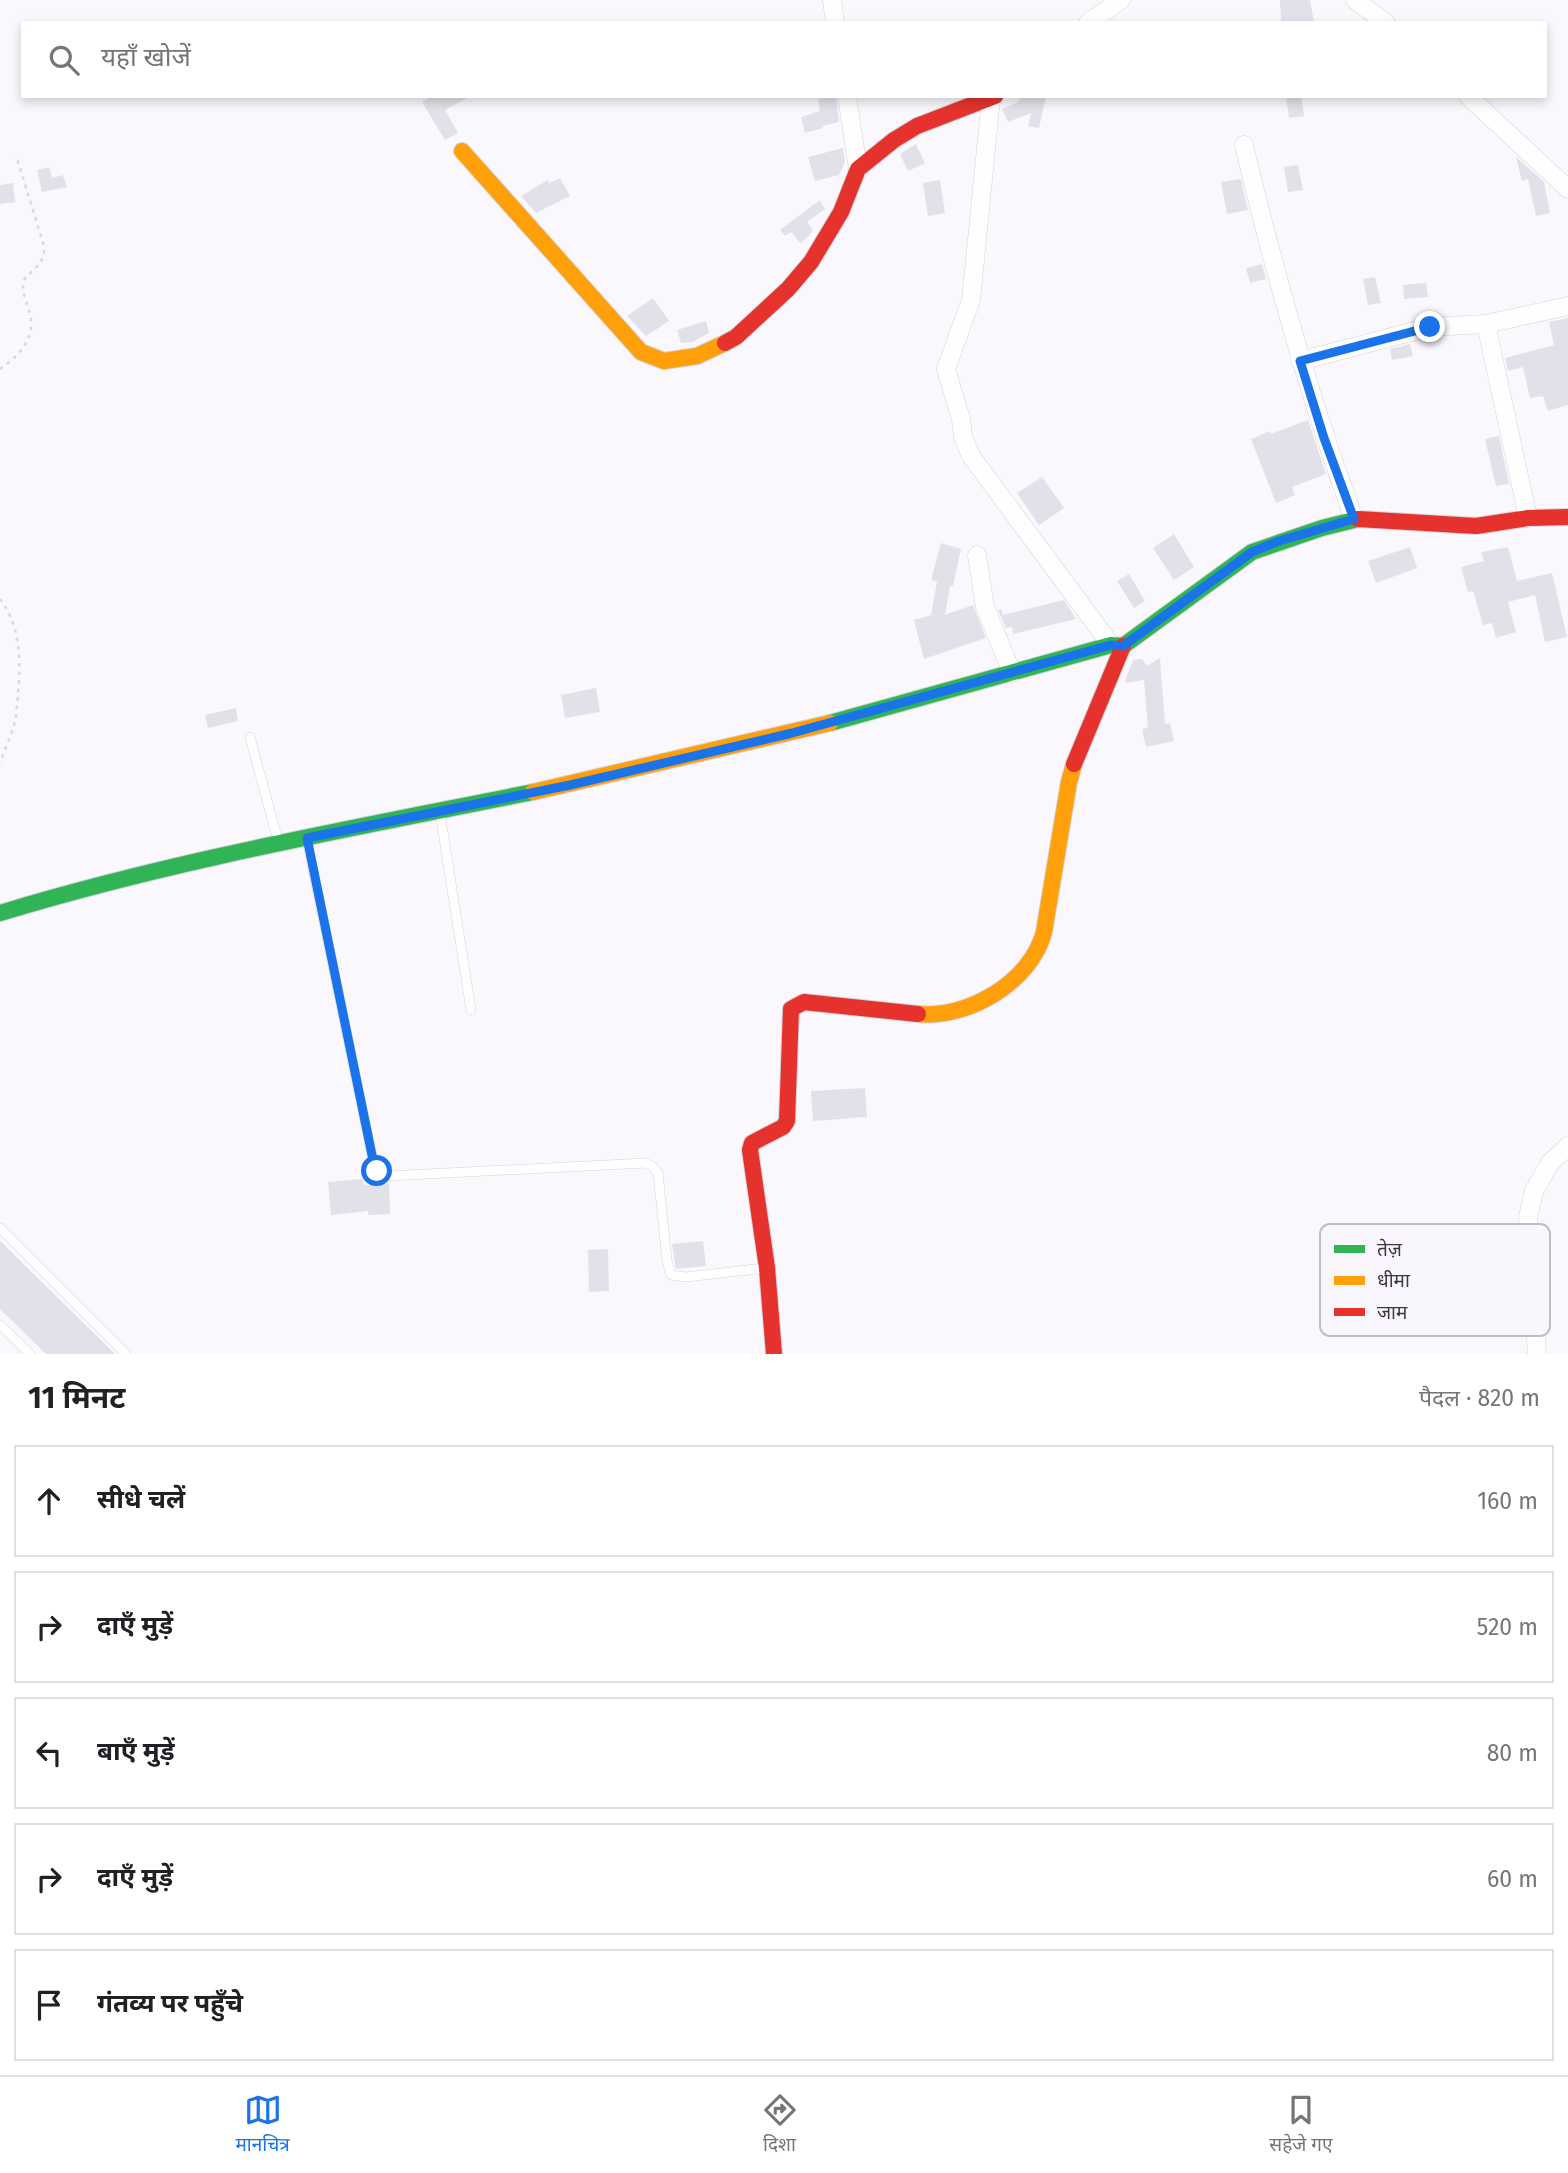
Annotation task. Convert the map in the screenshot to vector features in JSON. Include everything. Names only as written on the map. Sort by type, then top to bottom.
[{"type":"street","points":[[832,0],[835,21]]},
{"type":"street","points":[[1090,21],[1121,0]]},
{"type":"street","points":[[1355,0],[1383,21]]},
{"type":"street","points":[[847,98],[858,169]]},
{"type":"street","points":[[462,151],[624,335],[641,352],[664,361],[697,356],[736,337],[788,289],[811,262],[828,235],[841,212],[858,169],[894,140],[917,127],[993,98],[971,300],[946,369],[961,419],[962,438],[971,456],[1117,645]]},
{"type":"street","points":[[1470,98],[1568,189]]},
{"type":"street","points":[[1244,145],[1300,361],[1324,438],[1354,519]]},
{"type":"street","points":[[1300,361],[1430,327],[1486,324],[1568,306]]},
{"type":"street","points":[[1486,324],[1528,518]]},
{"type":"street","points":[[0,913],[46,899],[278,843],[570,785],[792,733],[1117,645],[1252,552],[1279,541],[1354,519],[1476,526],[1528,518],[1568,517]]},
{"type":"street","points":[[977,555],[985,607],[1012,673]]},
{"type":"street","points":[[774,1354],[767,1268],[750,1150],[752,1143],[783,1127],[788,1121],[791,1009],[804,1002],[948,1015],[984,1000],[1028,965],[1039,951],[1044,932],[1072,772],[1117,645]]},
{"type":"street","points":[[1528,1224],[1534,1191],[1550,1163],[1568,1146]]},
{"type":"street","points":[[1536,1336],[1537,1354]]},
{"type":"lane","points":[[250,737],[278,843]]},
{"type":"lane","points":[[440,811],[471,1010]]},
{"type":"lane","points":[[307,838],[377,1171],[387,1176],[645,1163],[657,1172],[671,1275],[686,1277],[767,1268]]},
{"type":"lane","points":[[0,1228],[127,1354]]},
{"type":"lane","points":[[0,1325],[30,1354]]},
{"type":"path","points":[[0,369],[16,359],[26,344],[32,328],[22,292],[23,281],[39,267],[45,256],[16,155]]},
{"type":"path","points":[[0,599],[10,612],[16,627],[19,692],[16,718],[0,763]]},
{"type":"building","points":[[1280,0],[1310,0],[1314,21],[1281,21]]},
{"type":"building","points":[[429,98],[467,98],[445,110],[458,133],[445,140],[422,102]]},
{"type":"building","points":[[836,98],[839,122],[805,133],[801,117],[820,111],[818,99]]},
{"type":"building","points":[[1021,98],[1046,98],[1039,128],[1028,126],[1031,113],[1008,122],[1002,109]]},
{"type":"building","points":[[1286,98],[1301,98],[1304,116],[1289,118]]},
{"type":"building","points":[[916,144],[925,163],[908,171],[900,154]]},
{"type":"building","points":[[843,148],[845,162],[839,175],[815,181],[808,157]]},
{"type":"building","points":[[1516,157],[1544,182],[1550,213],[1536,216],[1528,179],[1522,181]]},
{"type":"building","points":[[1298,165],[1303,190],[1288,192],[1284,167]]},
{"type":"building","points":[[49,167],[52,178],[63,175],[67,187],[42,192],[37,170]]},
{"type":"building","points":[[560,178],[570,196],[536,213],[521,196],[548,180],[549,183]]},
{"type":"building","points":[[1241,179],[1248,210],[1227,214],[1221,182]]},
{"type":"building","points":[[940,180],[945,213],[928,216],[923,183]]},
{"type":"building","points":[[13,183],[15,202],[0,204],[0,185]]},
{"type":"building","points":[[820,200],[825,209],[807,222],[813,230],[809,236],[800,243],[791,232],[785,236],[780,230]]},
{"type":"building","points":[[1262,264],[1266,279],[1250,283],[1246,268]]},
{"type":"building","points":[[1375,277],[1381,303],[1368,305],[1363,279]]},
{"type":"building","points":[[1426,283],[1428,297],[1404,299],[1403,285]]},
{"type":"building","points":[[653,298],[669,321],[646,336],[627,316]]},
{"type":"building","points":[[1568,318],[1568,405],[1548,411],[1543,396],[1530,398],[1523,367],[1508,371],[1505,358],[1554,345],[1549,322]]},
{"type":"building","points":[[706,321],[709,333],[693,342],[681,343],[677,330]]},
{"type":"building","points":[[1410,344],[1413,356],[1392,360],[1390,349]]},
{"type":"building","points":[[1308,420],[1326,474],[1292,487],[1295,495],[1276,503],[1251,439]]},
{"type":"building","points":[[1499,436],[1509,484],[1496,486],[1485,439]]},
{"type":"building","points":[[1042,477],[1064,508],[1039,525],[1017,493]]},
{"type":"building","points":[[1174,534],[1194,567],[1174,580],[1153,548]]},
{"type":"building","points":[[941,543],[961,549],[945,615],[973,605],[986,638],[924,659],[914,620],[931,615],[937,582],[931,580]]},
{"type":"building","points":[[1410,547],[1417,568],[1376,583],[1368,561]]},
{"type":"building","points":[[1508,547],[1517,581],[1552,573],[1567,637],[1545,642],[1535,595],[1508,602],[1516,632],[1496,638],[1492,623],[1483,625],[1473,591],[1468,592],[1461,567],[1484,561],[1481,552]]},
{"type":"building","points":[[1129,574],[1145,601],[1134,608],[1117,581]]},
{"type":"building","points":[[1064,600],[1076,619],[1013,634],[1012,627],[1006,628],[998,610],[1001,609],[1003,615]]},
{"type":"building","points":[[1160,658],[1165,724],[1170,723],[1174,741],[1146,747],[1142,729],[1148,728],[1144,680],[1126,683],[1126,678],[1133,660],[1142,659],[1147,666]]},
{"type":"building","points":[[596,688],[600,712],[565,718],[561,695]]},
{"type":"building","points":[[236,708],[238,721],[208,728],[205,715]]},
{"type":"building","points":[[865,1088],[867,1117],[813,1121],[811,1091]]},
{"type":"building","points":[[363,1179],[364,1185],[389,1184],[390,1214],[368,1215],[368,1211],[331,1215],[328,1182]]},
{"type":"building","points":[[0,1241],[115,1354],[46,1354],[0,1309]]},
{"type":"building","points":[[703,1241],[706,1266],[676,1269],[672,1244]]},
{"type":"building","points":[[608,1249],[609,1291],[589,1292],[588,1250]]},
{"type":"traffic: fast","points":[[830,723],[1111,645],[1123,646],[1252,552],[1322,528],[1358,519]]},
{"type":"traffic: fast","points":[[0,913],[198,861],[533,792]]},
{"type":"traffic: slow","points":[[462,151],[641,352],[664,361],[697,356],[725,343]]},
{"type":"traffic: slow","points":[[533,792],[830,723]]},
{"type":"traffic: slow","points":[[918,1014],[957,1010],[995,994],[1026,967],[1037,950],[1044,932],[1074,764]]},
{"type":"traffic: jam","points":[[725,343],[736,337],[788,289],[811,262],[841,212],[858,169],[894,140],[917,126],[990,98]]},
{"type":"traffic: jam","points":[[1358,519],[1476,526],[1528,518],[1568,517]]},
{"type":"traffic: jam","points":[[1074,764],[1123,646]]},
{"type":"traffic: jam","points":[[774,1354],[767,1268],[750,1150],[752,1143],[783,1127],[787,1121],[791,1009],[804,1002],[918,1014]]},
{"type":"route","points":[[377,1171],[307,838],[570,785],[792,733],[1111,645],[1123,646],[1252,552],[1279,541],[1354,519],[1324,438],[1300,361],[1430,327]]}]
